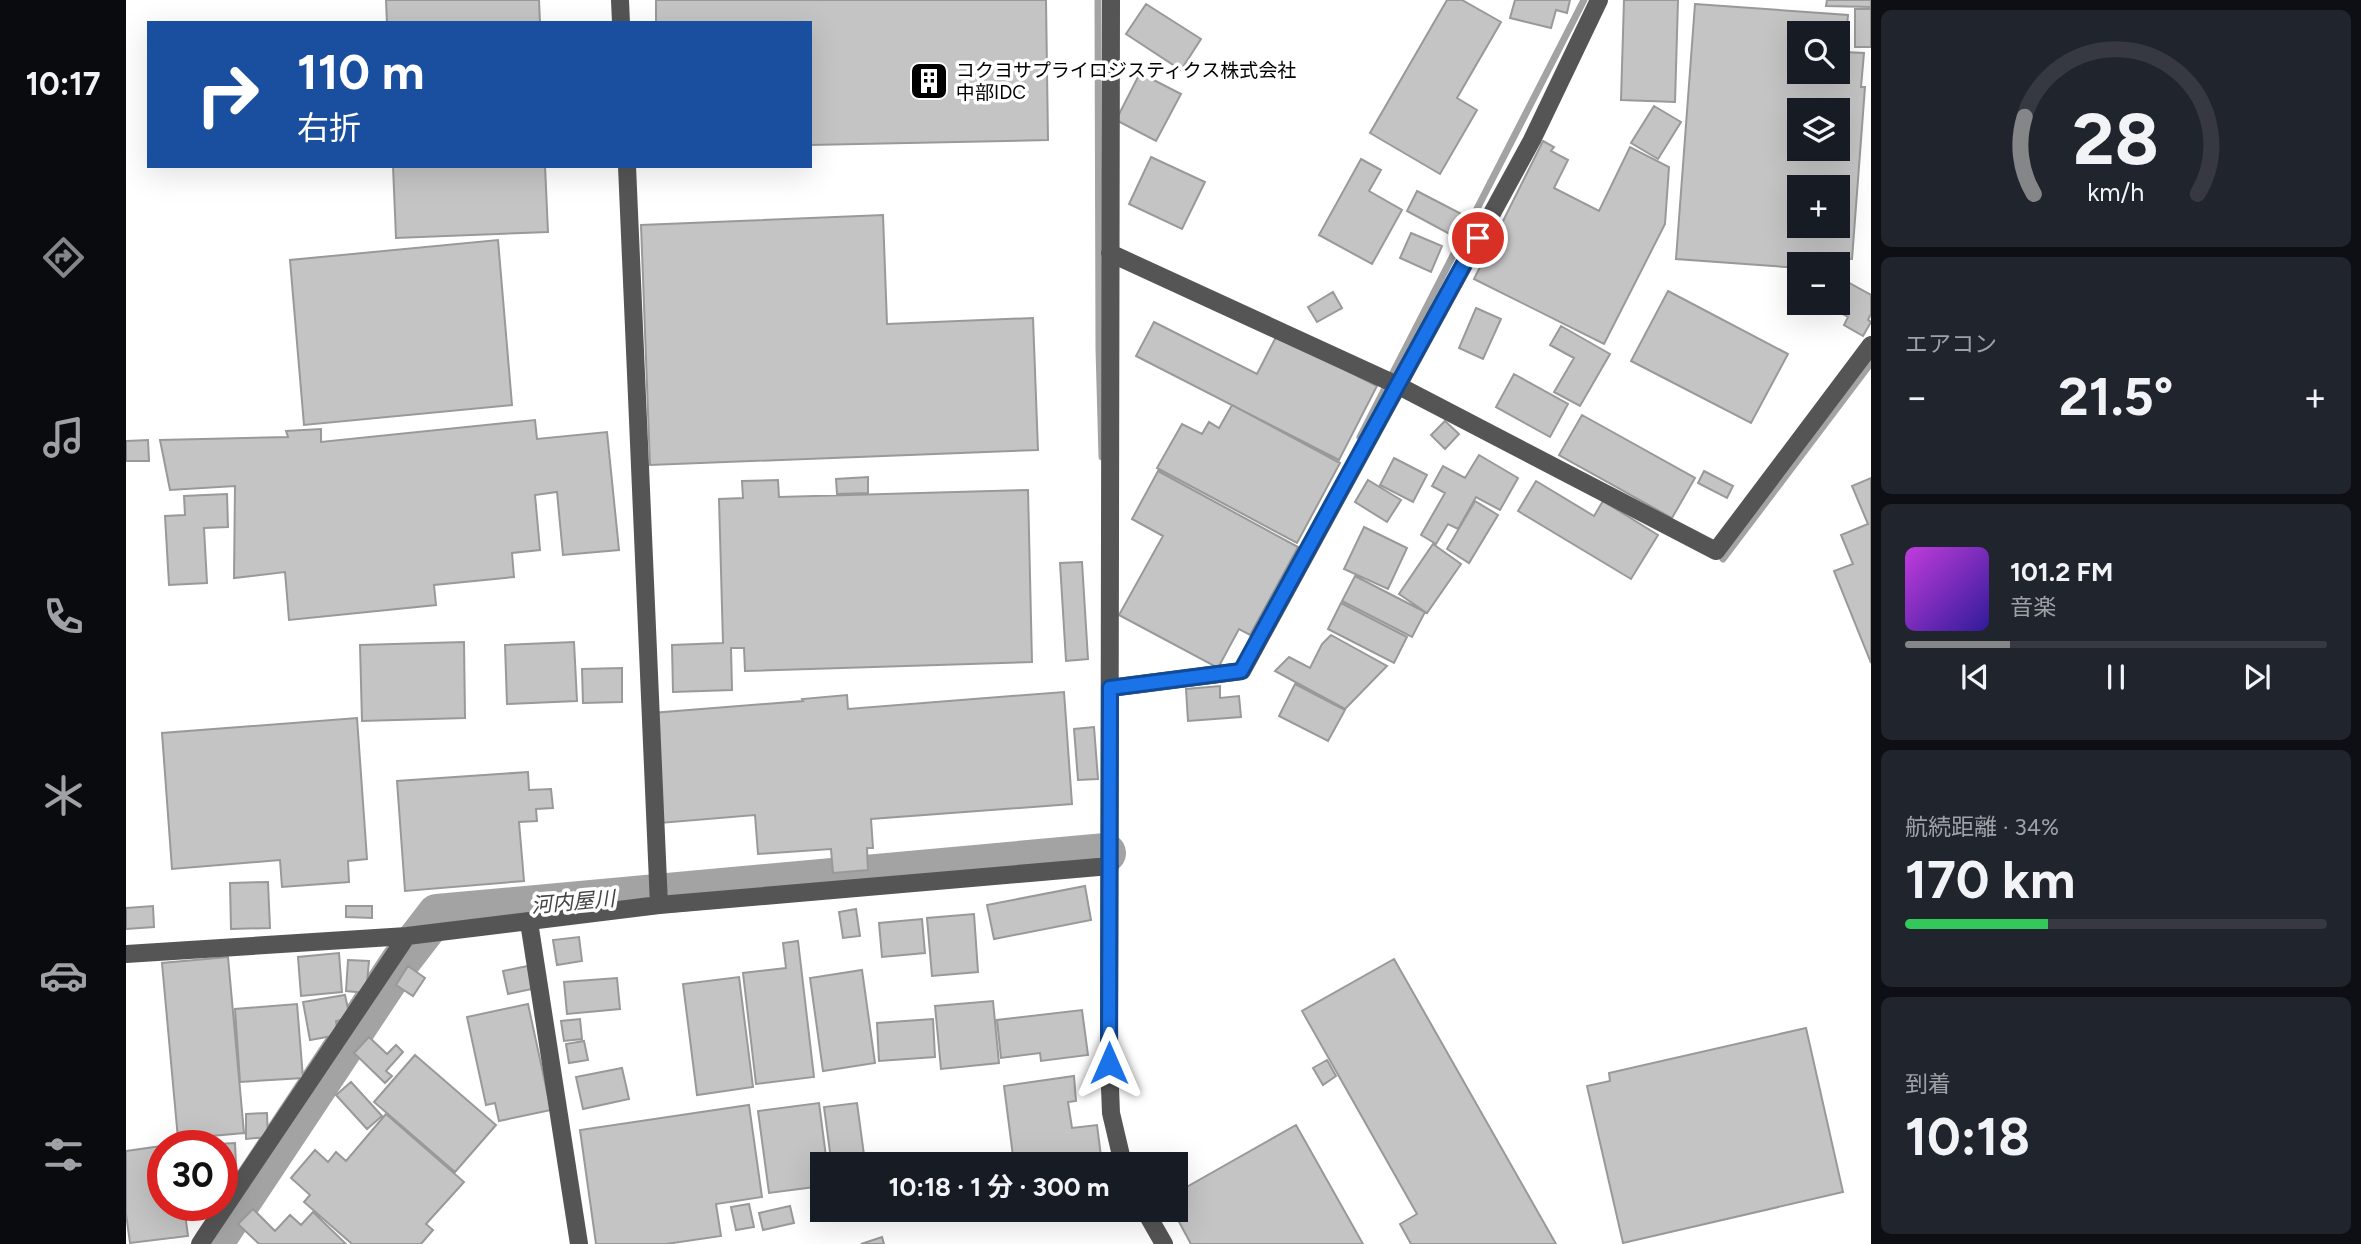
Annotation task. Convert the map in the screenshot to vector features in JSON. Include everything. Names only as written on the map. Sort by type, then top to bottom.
[{"type":"street","points":[[620,0],[621,21]]},
{"type":"street","points":[[1111,0],[1109,1094],[1120,1152]]},
{"type":"street","points":[[1110,688],[1241,671],[1532,140],[1599,0]]},
{"type":"street","points":[[627,168],[659,905]]},
{"type":"street","points":[[1110,253],[1397,385],[1716,551],[1871,345]]},
{"type":"street","points":[[126,954],[407,936],[659,905],[1110,866]]},
{"type":"street","points":[[529,922],[579,1244]]},
{"type":"street","points":[[200,1244],[407,936]]},
{"type":"street","points":[[1151,1222],[1164,1244]]},
{"type":"building","points":[[386,0],[539,0],[540,21],[387,21]]},
{"type":"building","name":"コクヨサプライロジスティクス株式会社 中部IDC","points":[[656,0],[1046,0],[1048,140],[812,145],[812,21],[656,21]]},
{"type":"building","points":[[1447,0],[1462,0],[1501,22],[1457,98],[1477,110],[1440,174],[1370,133]]},
{"type":"building","points":[[1515,0],[1570,0],[1567,13],[1556,10],[1551,28],[1510,18]]},
{"type":"building","points":[[1624,0],[1678,0],[1675,102],[1621,100]]},
{"type":"building","points":[[1827,0],[1871,0],[1871,7],[1826,6]]},
{"type":"building","points":[[1146,4],[1201,39],[1181,70],[1126,34]]},
{"type":"building","points":[[1695,4],[1848,15],[1848,21],[1787,21],[1787,84],[1850,84],[1850,52],[1864,53],[1861,87],[1865,87],[1852,259],[1850,252],[1787,252],[1787,267],[1676,259]]},
{"type":"building","points":[[1855,9],[1871,9],[1871,47],[1855,47]]},
{"type":"building","points":[[1140,73],[1181,94],[1156,141],[1116,120]]},
{"type":"building","points":[[1654,106],[1681,122],[1658,159],[1631,143]]},
{"type":"building","points":[[1543,141],[1554,147],[1551,151],[1568,160],[1554,188],[1599,211],[1630,147],[1669,167],[1665,224],[1604,344],[1474,279]]},
{"type":"building","points":[[1151,157],[1205,182],[1182,229],[1129,204]]},
{"type":"building","points":[[1361,159],[1381,170],[1369,191],[1402,210],[1372,264],[1319,235]]},
{"type":"building","points":[[393,168],[545,168],[548,232],[396,238]]},
{"type":"building","points":[[1417,191],[1471,219],[1461,240],[1407,211]]},
{"type":"building","points":[[883,215],[887,324],[1033,318],[1038,450],[650,465],[641,225]]},
{"type":"building","points":[[1411,233],[1442,246],[1431,272],[1400,258]]},
{"type":"building","points":[[498,240],[512,405],[304,425],[290,260]]},
{"type":"building","points":[[1850,283],[1871,295],[1871,314],[1868,320],[1871,322],[1863,336],[1844,325],[1848,317],[1844,315],[1850,315]]},
{"type":"building","points":[[1668,291],[1788,354],[1751,423],[1631,361]]},
{"type":"building","points":[[1333,292],[1342,308],[1317,322],[1308,307]]},
{"type":"building","points":[[1476,308],[1501,319],[1483,359],[1459,348]]},
{"type":"building","points":[[1154,322],[1257,374],[1277,335],[1377,386],[1339,460],[1136,356]]},
{"type":"building","points":[[1561,326],[1610,354],[1580,406],[1554,392],[1574,358],[1550,345]]},
{"type":"building","points":[[1514,374],[1568,404],[1550,437],[1496,407]]},
{"type":"building","points":[[1232,405],[1340,463],[1297,543],[1157,468],[1182,424],[1202,434],[1209,422],[1219,428]]},
{"type":"building","points":[[1582,415],[1695,478],[1672,518],[1559,455]]},
{"type":"building","points":[[535,420],[537,439],[607,432],[619,550],[563,555],[557,492],[535,495],[540,550],[512,553],[514,577],[434,585],[436,605],[289,620],[285,572],[234,578],[235,486],[170,490],[160,440],[288,437],[286,431],[321,429],[321,442]]},
{"type":"building","points":[[1445,421],[1459,434],[1445,449],[1431,435]]},
{"type":"building","points":[[148,440],[149,461],[126,461],[126,441]]},
{"type":"building","points":[[1479,455],[1518,478],[1500,510],[1476,497],[1458,529],[1448,524],[1436,544],[1421,535],[1445,493],[1432,486],[1443,466],[1465,478]]},
{"type":"building","points":[[1394,458],[1427,475],[1413,502],[1380,485]]},
{"type":"building","points":[[1158,471],[1298,547],[1250,635],[1239,629],[1218,668],[1119,615],[1163,536],[1132,519]]},
{"type":"building","points":[[1704,471],[1733,486],[1727,498],[1698,483]]},
{"type":"building","points":[[868,477],[868,493],[837,494],[836,479]]},
{"type":"building","points":[[1871,478],[1871,663],[1834,571],[1853,564],[1841,535],[1868,524],[1852,486]]},
{"type":"building","points":[[778,480],[779,497],[1028,490],[1032,662],[745,671],[744,648],[731,648],[732,690],[673,692],[672,645],[723,643],[719,499],[743,498],[742,481]]},
{"type":"building","points":[[1368,480],[1401,500],[1387,522],[1355,502]]},
{"type":"building","points":[[1536,481],[1594,516],[1603,501],[1658,535],[1631,579],[1518,511]]},
{"type":"building","points":[[227,494],[228,527],[204,528],[207,583],[169,585],[165,516],[185,515],[184,496]]},
{"type":"building","points":[[1475,501],[1498,515],[1469,563],[1447,549]]},
{"type":"building","points":[[1364,527],[1407,548],[1388,589],[1344,569]]},
{"type":"building","points":[[1433,544],[1461,564],[1427,613],[1399,594]]},
{"type":"building","points":[[1082,562],[1088,659],[1066,661],[1060,563]]},
{"type":"building","points":[[1355,576],[1425,612],[1412,637],[1342,601]]},
{"type":"building","points":[[1341,603],[1407,637],[1394,663],[1328,629]]},
{"type":"building","points":[[1331,635],[1387,666],[1345,709],[1275,671],[1289,657],[1310,668],[1322,644]]},
{"type":"building","points":[[464,642],[465,718],[362,721],[360,645]]},
{"type":"building","points":[[574,642],[577,701],[507,704],[505,645]]},
{"type":"building","points":[[622,668],[622,702],[583,703],[582,669]]},
{"type":"building","points":[[1295,684],[1345,710],[1328,741],[1279,716]]},
{"type":"building","points":[[1220,686],[1220,698],[1239,696],[1241,717],[1188,721],[1186,689]]},
{"type":"building","points":[[1064,692],[1072,804],[871,819],[873,848],[867,848],[868,870],[833,873],[831,849],[758,854],[755,815],[660,823],[652,713],[847,695],[848,709]]},
{"type":"building","points":[[357,718],[367,859],[348,861],[349,882],[282,887],[280,860],[172,869],[162,733]]},
{"type":"building","points":[[1094,727],[1098,779],[1078,780],[1074,729]]},
{"type":"building","points":[[528,772],[529,790],[551,789],[553,808],[536,809],[537,821],[519,822],[524,881],[405,891],[397,781]]},
{"type":"building","points":[[268,882],[270,928],[231,929],[230,883]]},
{"type":"building","points":[[1085,886],[1091,920],[994,939],[987,905]]},
{"type":"building","points":[[153,906],[154,927],[126,929],[126,908]]},
{"type":"building","points":[[346,906],[372,906],[372,918],[346,917]]},
{"type":"building","points":[[856,909],[860,936],[843,938],[839,912]]},
{"type":"building","points":[[974,914],[978,972],[932,976],[927,918]]},
{"type":"building","points":[[922,919],[925,953],[882,957],[879,923]]},
{"type":"building","points":[[579,937],[582,961],[557,965],[553,940]]},
{"type":"building","points":[[798,941],[814,1077],[756,1084],[743,973],[786,968],[783,943]]},
{"type":"building","points":[[339,953],[342,992],[301,996],[298,957]]},
{"type":"building","points":[[228,957],[244,1133],[238,1134],[238,1130],[177,1130],[162,963]]},
{"type":"building","points":[[1394,959],[1556,1244],[1411,1244],[1400,1224],[1417,1214],[1302,1011]]},
{"type":"building","points":[[348,960],[369,961],[366,993],[346,991]]},
{"type":"building","points":[[408,966],[425,978],[413,996],[396,985]]},
{"type":"building","points":[[528,966],[532,989],[508,994],[503,971]]},
{"type":"building","points":[[862,970],[875,1063],[823,1071],[810,978]]},
{"type":"building","points":[[739,977],[753,1087],[697,1095],[683,984]]},
{"type":"building","points":[[617,978],[620,1009],[567,1014],[564,982]]},
{"type":"building","points":[[345,995],[350,1018],[336,1021],[338,1035],[310,1040],[303,1002]]},
{"type":"building","points":[[993,1001],[999,1063],[941,1069],[935,1006]]},
{"type":"building","points":[[297,1004],[303,1078],[240,1082],[235,1009]]},
{"type":"building","points":[[528,1004],[551,1110],[499,1121],[495,1103],[486,1105],[467,1017]]},
{"type":"building","points":[[1082,1010],[1088,1055],[1041,1061],[1040,1053],[1001,1058],[997,1020]]},
{"type":"building","points":[[580,1019],[582,1039],[564,1041],[561,1021]]},
{"type":"building","points":[[933,1019],[935,1057],[879,1061],[877,1023]]},
{"type":"building","points":[[1806,1028],[1843,1192],[1623,1243],[1587,1086],[1610,1081],[1609,1073]]},
{"type":"building","points":[[369,1037],[387,1054],[396,1045],[403,1052],[386,1071],[392,1076],[385,1083],[354,1053]]},
{"type":"building","points":[[584,1041],[588,1060],[569,1063],[566,1044]]},
{"type":"building","points":[[415,1055],[496,1125],[455,1172],[374,1102]]},
{"type":"building","points":[[1327,1060],[1336,1076],[1323,1085],[1313,1068]]},
{"type":"building","points":[[622,1068],[629,1099],[583,1109],[576,1077]]},
{"type":"building","points":[[1074,1076],[1076,1101],[1068,1102],[1072,1128],[1097,1125],[1100,1152],[1012,1152],[1004,1086]]},
{"type":"building","points":[[351,1082],[382,1116],[367,1129],[336,1095]]},
{"type":"building","points":[[819,1103],[825,1152],[810,1152],[810,1188],[769,1193],[758,1111]]},
{"type":"building","points":[[857,1103],[864,1152],[830,1152],[824,1107]]},
{"type":"building","points":[[749,1105],[762,1197],[716,1204],[721,1236],[666,1244],[596,1244],[580,1130]]},
{"type":"building","points":[[267,1113],[268,1137],[246,1139],[246,1114]]},
{"type":"building","points":[[386,1114],[464,1182],[426,1224],[433,1230],[421,1244],[352,1244],[304,1202],[310,1195],[291,1178],[315,1150],[328,1162],[336,1152],[346,1161]]},
{"type":"building","points":[[1296,1125],[1363,1244],[1191,1244],[1179,1222],[1188,1222],[1188,1186]]},
{"type":"building","points":[[147,1148],[147,1221],[186,1221],[188,1236],[130,1243],[126,1214],[126,1151]]},
{"type":"building","points":[[749,1204],[754,1227],[736,1230],[731,1207]]},
{"type":"building","points":[[790,1206],[794,1223],[763,1230],[759,1213]]},
{"type":"building","points":[[253,1209],[275,1231],[290,1215],[301,1225],[313,1212],[346,1244],[259,1244],[238,1224]]},
{"type":"building","points":[[882,1237],[884,1244],[861,1244]]},
{"type":"waterway","points":[[1098,0],[1102,457]]},
{"type":"waterway","points":[[1360,437],[1584,0]]},
{"type":"waterway","points":[[1723,559],[1871,363]]},
{"type":"waterway","name":"河内屋川","points":[[213,1244],[400,962],[437,914],[1106,853]]},
{"type":"place","name":"コクヨサプライロジスティクス株式会社 中部IDC","points":[[929,81]]},
{"type":"route","points":[[1109,1063],[1110,688],[1241,671],[1478,238]]}]
